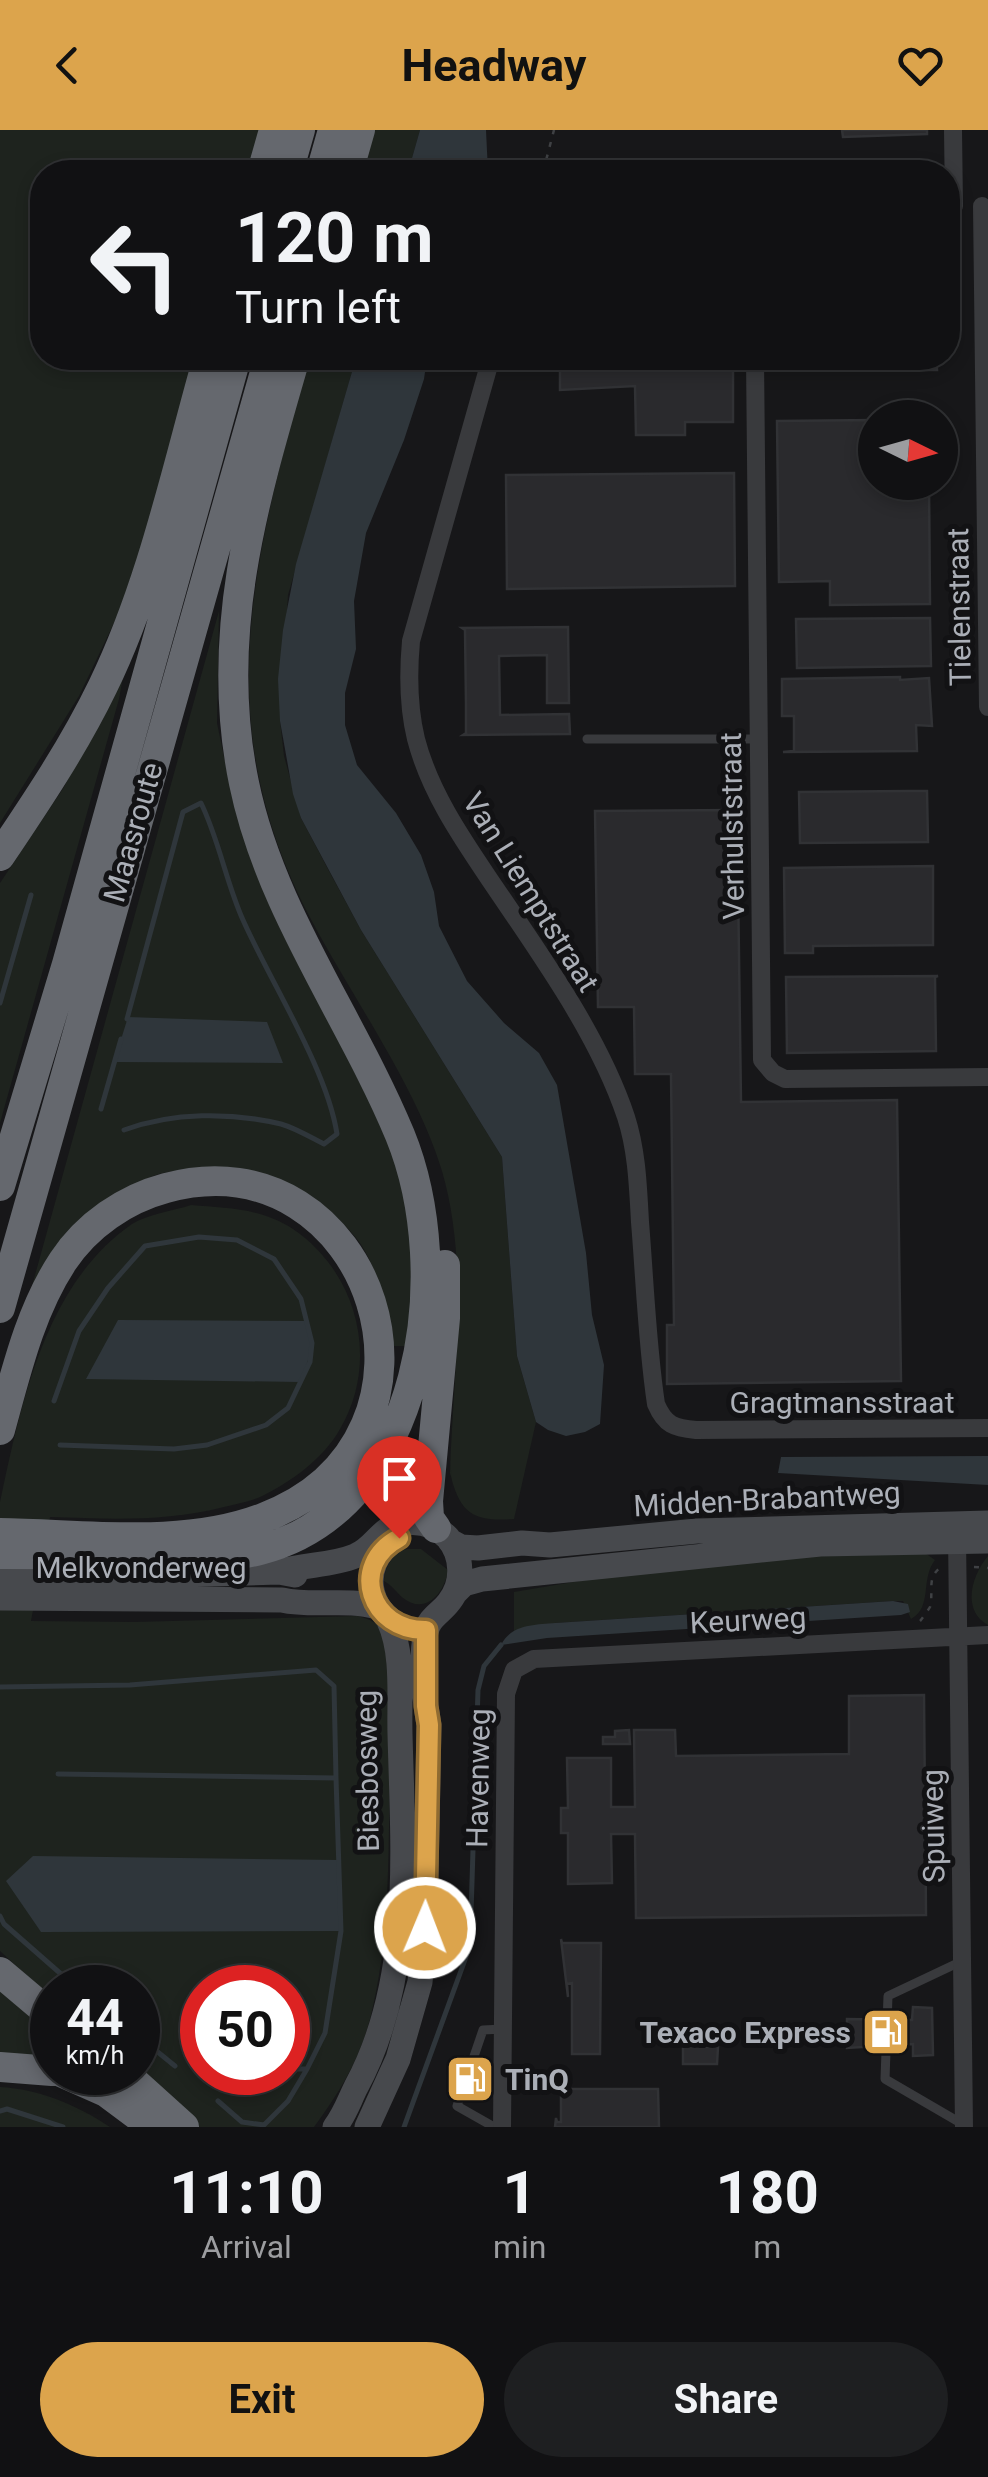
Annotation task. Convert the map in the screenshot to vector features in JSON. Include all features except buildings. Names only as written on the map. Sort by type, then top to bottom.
[{"type":"highway","points":[[265,160],[274,130]]},
{"type":"highway","points":[[291,160],[300,130]]},
{"type":"highway","points":[[324,160],[333,130]]},
{"type":"highway","points":[[351,160],[360,130]]},
{"type":"highway","points":[[0,856],[60,764],[104,685],[137,604],[205,370]]},
{"type":"highway","name":"Maasroute","points":[[0,1186],[72,945],[233,370]]},
{"type":"highway","name":"Maasroute","points":[[0,1308],[266,370]]},
{"type":"highway","points":[[8,1564],[191,1557],[258,1550],[323,1522],[368,1478],[394,1430],[415,1367],[424,1305],[425,1250],[417,1193],[403,1142],[346,1018],[292,919],[263,852],[244,785],[236,729],[234,654],[240,566],[291,370]]},
{"type":"highway","points":[[346,1018],[379,1064],[416,1135],[440,1216],[446,1270],[445,1318],[428,1501],[429,1518],[448,1543]]},
{"type":"highway","points":[[0,1430],[28,1335],[54,1277],[91,1229],[121,1206],[176,1186],[224,1183],[268,1193],[317,1221],[336,1239],[369,1291],[380,1332],[380,1365],[373,1404],[350,1453],[311,1493],[262,1518],[196,1532],[120,1535],[8,1564]]},
{"type":"highway","points":[[0,1972],[30,1997]]},
{"type":"highway","points":[[0,2067],[30,2069]]},
{"type":"highway","points":[[110,2095],[151,2126]]},
{"type":"highway","points":[[149,2095],[184,2127]]},
{"type":"main road","name":"Midden-Brabantweg","points":[[370,1556],[383,1530],[419,1522],[448,1543],[478,1548],[697,1531],[957,1533],[988,1542]]},
{"type":"main road","name":"Midden-Brabantweg","points":[[446,1612],[482,1592],[531,1582],[552,1573],[718,1552],[957,1533],[988,1523]]},
{"type":"main road","points":[[370,1556],[392,1541],[413,1536],[428,1539],[447,1556],[448,1543]]},
{"type":"main road","name":"Biesbosweg","points":[[356,2127],[398,2059],[420,1982],[425,1928],[429,1725],[426,1706],[446,1612],[460,1571],[448,1543]]},
{"type":"main road","name":"Biesbosweg","points":[[365,2109],[399,1947],[400,1727],[396,1636],[379,1606],[370,1556]]},
{"type":"main road","name":"Melkvonderweg","points":[[8,1564],[180,1575],[279,1572],[370,1556]]},
{"type":"main road","name":"Melkvonderweg","points":[[8,1564],[282,1600],[301,1595],[379,1606],[405,1628],[446,1612]]},
{"type":"main road","name":"Biesbosweg","points":[[335,2127],[350,2106],[365,2109]]},
{"type":"main road","name":"Biesbosweg","points":[[323,2127],[365,2109]]},
{"type":"street","points":[[952,160],[953,130]]},
{"type":"street","name":"Tielenstraat","points":[[985,206],[988,707]]},
{"type":"street","name":"Van Liemptstraat","points":[[487,370],[411,640],[408,676],[416,739],[438,795],[459,834],[560,987],[613,1084],[626,1119],[636,1172],[656,1404],[664,1421],[676,1428],[696,1430]]},
{"type":"street","name":"Verhulststraat","points":[[754,370],[762,1060],[772,1073],[785,1079],[988,1077]]},
{"type":"street","name":"Gragtmansstraat","points":[[696,1430],[988,1428]]},
{"type":"street","name":"Spuiweg","points":[[957,1533],[964,2126]]},
{"type":"street","name":"Keurweg","points":[[514,1670],[534,1659],[988,1634]]},
{"type":"street","name":"Havenweg","points":[[502,2127],[506,1694],[514,1670]]},
{"type":"lane","points":[[587,739],[758,739]]},
{"type":"lane","points":[[962,1962],[888,1996],[885,2079],[964,2126]]},
{"type":"lane","points":[[494,2127],[457,2106],[483,2030],[503,2029]]},
{"type":"path","points":[[545,160],[554,130]]},
{"type":"shaded area","points":[[0,130],[271,130],[262,160],[30,160],[30,370],[202,370],[125,600],[79,696],[0,823]]},
{"type":"shaded area","points":[[374,130],[420,130],[411,160],[365,160]]},
{"type":"shaded area","points":[[420,130],[486,130],[487,160],[411,160]]},
{"type":"shaded area","points":[[306,370],[353,370],[288,595],[280,721],[284,756],[301,818],[361,930],[502,1157],[517,1356],[536,1422],[514,1519],[488,1519],[470,1512],[454,1487],[450,1473],[458,1283],[451,1208],[442,1171],[401,1076],[313,923],[280,850],[259,779],[250,710],[250,642],[257,574]]},
{"type":"shaded area","points":[[353,370],[425,370],[404,440],[366,533],[354,601],[356,649],[345,693],[345,725],[357,765],[396,813],[421,855],[434,892],[439,926],[467,981],[504,1023],[539,1053],[557,1085],[586,1253],[592,1315],[604,1365],[600,1424],[585,1432],[566,1436],[536,1422],[517,1356],[502,1157],[361,930],[301,818],[293,794],[280,721],[278,679],[296,564]]},
{"type":"shaded area","points":[[219,611],[217,723],[233,800],[396,1148],[417,1245],[408,1346],[394,1346],[371,1262],[339,1219],[294,1189],[269,1179],[216,1169],[155,1175],[78,1221],[53,1253],[22,1322]]},
{"type":"shaded area","points":[[125,666],[0,1123],[0,883],[64,787]]},
{"type":"shaded area","points":[[128,1017],[267,1022],[283,1063],[114,1062]]},
{"type":"shaded area","points":[[191,1205],[256,1213],[281,1222],[315,1247],[333,1269],[356,1320],[359,1375],[352,1403],[340,1429],[316,1460],[256,1499],[159,1517],[50,1517],[31,1621],[357,1616],[381,1629],[391,1669],[392,1702],[382,1957],[360,2049],[340,2089],[314,2127],[197,2127],[160,2090],[160,1965],[30,1965],[30,1979],[0,1951],[0,1502],[28,1387],[58,1312],[102,1249],[132,1224]]},
{"type":"shaded area","points":[[118,1320],[308,1321],[310,1352],[300,1382],[86,1379]]},
{"type":"shaded area","points":[[988,1456],[988,1485],[778,1473],[781,1457]]},
{"type":"shaded area","points":[[918,1548],[935,1560],[922,1607],[911,1619],[903,1601],[893,1601],[555,1623],[514,1631],[514,1592],[715,1563]]},
{"type":"shaded area","points":[[407,1549],[421,1549],[448,1570],[439,1593],[427,1603],[411,1603],[384,1581],[391,1561]]},
{"type":"shaded area","points":[[988,1556],[988,1625],[974,1611],[972,1592],[977,1573]]},
{"type":"shaded area","points":[[893,1601],[908,1604],[910,1612],[547,1638],[501,1645],[517,1629],[539,1624]]},
{"type":"shaded area","points":[[33,1856],[340,1860],[341,1931],[41,1932],[6,1881]]},
{"type":"shaded area","points":[[0,1981],[30,2006],[30,2063],[0,2061]]},
{"type":"shaded area","points":[[0,2087],[57,2100],[110,2127],[0,2127]]},
{"type":"waterway","points":[[124,1130],[182,1117],[222,1116],[281,1124],[324,1144],[337,1134],[322,1082],[243,920],[201,803],[183,812],[127,1019]]},
{"type":"waterway","points":[[0,1003],[31,895]]},
{"type":"waterway","points":[[101,1109],[121,1039]]},
{"type":"waterway","points":[[54,1401],[79,1331],[108,1288],[145,1246],[199,1237],[237,1240],[274,1259],[301,1299],[312,1343],[310,1362],[288,1408],[266,1425],[207,1445],[174,1449],[60,1445]]},
{"type":"waterway","points":[[404,2127],[470,1946],[478,1690],[484,1666],[501,1645]]},
{"type":"waterway","points":[[0,1687],[130,1685],[316,1670],[334,1686],[336,1778],[58,1774]]},
{"type":"waterway","points":[[310,2063],[325,2033],[341,1931],[336,1778]]},
{"type":"waterway","points":[[0,1916],[51,1965]]},
{"type":"waterway","points":[[160,2054],[175,2066]]},
{"type":"waterway","points":[[218,2101],[242,2122],[264,2125],[292,2095]]},
{"type":"waterway","points":[[0,2111],[7,2109],[63,2127]]},
{"type":"place","name":"Texaco Express","points":[[886,2032]]},
{"type":"place","name":"TinQ","points":[[470,2079]]},
{"type":"route","points":[[399,1538],[376,1559],[370,1588],[377,1606],[390,1621],[405,1628],[426,1630],[429,1725],[425,1928]]}]
